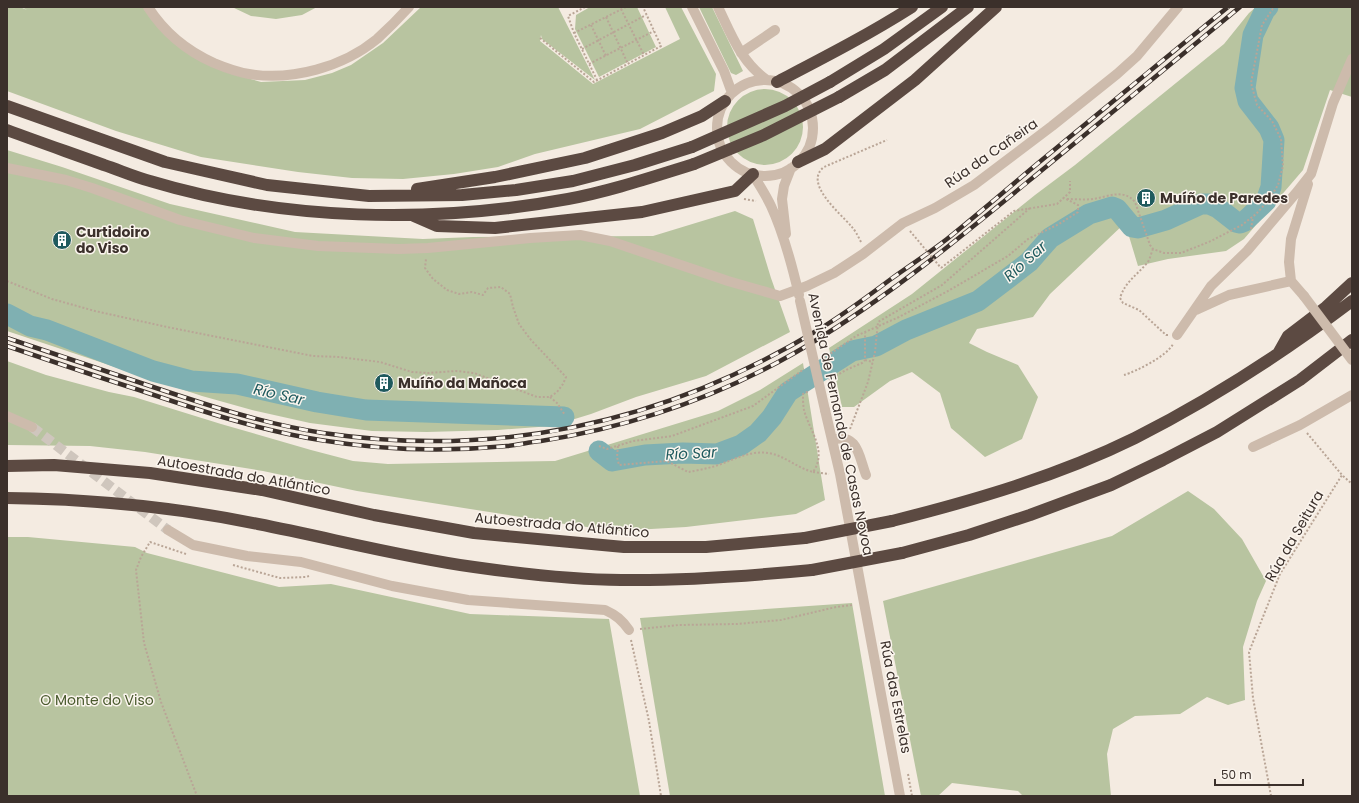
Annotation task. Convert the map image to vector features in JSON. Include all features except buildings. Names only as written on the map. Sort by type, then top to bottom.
[{"type":"highway","points":[[772,81],[846,46],[883,26],[912,7]]},
{"type":"highway","points":[[7,106],[165,162],[267,185],[369,196],[462,195],[516,190],[580,179],[635,165],[692,147],[785,106],[830,82],[884,49],[942,7]]},
{"type":"highway","points":[[7,130],[150,181],[224,199],[308,211],[411,215],[508,209],[569,199],[622,187],[694,164],[764,135],[839,97],[884,70],[968,7]]},
{"type":"highway","points":[[795,165],[825,149],[915,80],[996,7]]},
{"type":"highway","points":[[369,196],[495,177],[586,158],[662,134],[702,116],[728,97]]},
{"type":"highway","points":[[411,215],[437,226],[495,228],[642,212],[735,191],[753,174]]},
{"type":"highway","points":[[1277,356],[1288,336],[1326,307],[1352,283]]},
{"type":"highway","name":"Autoestrada do Atlántico","points":[[7,466],[54,465],[150,473],[262,490],[374,515],[474,534],[624,547],[706,547],[805,538],[892,521],[977,499],[1077,463],[1134,438],[1229,386],[1277,356],[1352,301]]},
{"type":"highway","points":[[7,498],[55,498],[151,506],[257,524],[465,566],[559,577],[620,580],[734,577],[812,570],[902,553],[969,535],[1030,515],[1111,485],[1217,432],[1300,380],[1352,340]]},
{"type":"street","points":[[148,7],[169,33],[187,48],[206,59],[231,70],[249,74],[271,76],[303,74],[342,60],[376,40],[409,7]]},
{"type":"street","points":[[692,7],[724,71],[728,97]]},
{"type":"street","name":"Avenida de Fernando de Casas Novoa","points":[[718,7],[746,62],[757,73],[790,88],[801,97],[809,109],[813,123],[812,137],[807,151],[795,165],[784,186],[782,199],[787,252]]},
{"type":"street","name":"Rúa da Cañeira","points":[[7,168],[66,180],[180,220],[254,238],[318,246],[399,249],[428,248],[530,238],[580,235],[610,240],[728,281],[780,296],[834,273],[867,251],[903,223],[935,208],[974,185],[1052,126],[1117,74],[1137,56],[1178,7]]},
{"type":"street","points":[[741,53],[775,30]]},
{"type":"street","points":[[1352,60],[1333,103],[1291,239],[1289,262],[1291,281],[1352,360]]},
{"type":"street","points":[[772,81],[754,81],[742,86],[728,97],[718,116],[716,132],[720,147],[729,160],[742,170],[753,174],[769,176],[780,174],[795,165]]},
{"type":"street","name":"Avenida de Fernando de Casas Novoa","points":[[753,174],[771,204],[787,252],[825,410],[836,439],[840,474],[864,603]]},
{"type":"street","points":[[1177,335],[1211,286],[1247,251],[1311,174]]},
{"type":"street","points":[[1194,311],[1229,295],[1291,281]]},
{"type":"street","points":[[1253,447],[1300,425],[1352,395]]},
{"type":"street","points":[[7,416],[32,427]]},
{"type":"street","points":[[836,439],[848,439],[854,443],[866,475]]},
{"type":"street","points":[[168,530],[193,545],[247,556],[301,562],[392,586],[468,600],[605,610],[622,620],[629,630]]},
{"type":"street","name":"Rúa das Estrelas","points":[[864,603],[900,796]]},
{"type":"path","points":[[585,7],[568,16],[574,33],[597,80]]},
{"type":"path","points":[[574,33],[626,7]]},
{"type":"path","points":[[540,38],[594,82],[661,46],[643,7]]},
{"type":"path","points":[[1064,198],[1093,199],[1107,195],[1122,194],[1132,198],[1136,205],[1150,245],[1153,249],[1164,252],[1181,253],[1242,225],[1253,216],[1268,201],[1278,185],[1283,166],[1282,139],[1272,121],[1257,104],[1251,83],[1262,25],[1274,7]]},
{"type":"path","points":[[621,9],[644,56]]},
{"type":"path","points":[[582,49],[646,15]]},
{"type":"path","points":[[606,17],[628,64]]},
{"type":"path","points":[[591,25],[606,56]]},
{"type":"path","points":[[589,64],[654,31]]},
{"type":"path","points":[[867,251],[852,227],[825,196],[819,185],[817,174],[824,166],[887,140]]},
{"type":"path","points":[[910,230],[941,268],[1014,211],[1057,204],[1070,192],[1070,182]]},
{"type":"path","points":[[822,359],[856,336],[899,317],[948,291],[1008,256],[1028,239],[1059,224],[1078,212],[1078,205],[1064,198]]},
{"type":"path","points":[[836,439],[850,431],[868,382],[875,352],[878,322],[942,285],[1030,208]]},
{"type":"path","points":[[1251,224],[1253,216]]},
{"type":"path","points":[[7,281],[60,301],[95,311],[167,327],[313,356],[340,357],[380,362],[412,372],[428,373],[456,371],[474,373],[537,397],[550,397],[557,392],[566,377],[531,340],[519,324],[510,294],[501,287],[488,288],[483,295],[472,292],[459,294],[447,290],[433,279],[425,268],[428,248]]},
{"type":"path","points":[[1124,375],[1141,368],[1167,352],[1172,346],[1177,335],[1166,335],[1139,310],[1123,303],[1120,298],[1122,291],[1129,281],[1148,262],[1153,249]]},
{"type":"path","points":[[827,382],[846,370],[862,364],[865,360],[865,333]]},
{"type":"path","points":[[865,360],[873,362]]},
{"type":"path","points":[[599,446],[607,449],[633,441],[672,436],[753,406],[805,368]]},
{"type":"path","points":[[813,472],[816,467],[819,451],[804,409],[803,394],[815,388]]},
{"type":"path","points":[[550,397],[557,403],[565,415]]},
{"type":"path","points":[[1300,425],[1342,475],[1352,484]]},
{"type":"path","points":[[618,446],[617,457],[619,465],[667,461],[688,472],[711,467],[753,453],[769,453],[792,462],[805,470],[827,474],[840,474]]},
{"type":"path","name":"Rúa da Seitura","points":[[1271,796],[1254,698],[1249,652],[1280,574],[1342,475]]},
{"type":"path","points":[[191,556],[150,542],[141,557],[136,570],[144,643],[161,702],[197,796]]},
{"type":"path","points":[[232,565],[280,578],[306,577],[323,569]]},
{"type":"path","points":[[661,796],[649,721],[629,630],[679,625],[737,624],[782,620],[836,607],[864,603]]},
{"type":"green space","points":[[7,7],[20,7],[27,10],[22,7],[146,7],[169,37],[233,74],[261,82],[305,80],[332,73],[351,65],[383,43],[421,7],[558,7],[595,80],[542,39],[541,35],[540,41],[593,84],[680,39],[665,7],[681,7],[716,74],[714,91],[640,129],[535,154],[498,167],[454,174],[403,179],[352,178],[298,172],[201,157],[116,131],[7,91]]},
{"type":"green space","points":[[232,7],[317,7],[302,15],[276,19],[251,16]]},
{"type":"green space","points":[[590,7],[637,7],[656,47],[599,77],[575,29],[576,15]]},
{"type":"green space","points":[[699,7],[712,7],[743,71],[736,75],[731,73]]},
{"type":"green space","points":[[1256,7],[1352,7],[1352,97],[1330,90],[1303,170],[1244,239],[1226,251],[1168,259],[1138,266],[1125,223],[1050,294],[1033,317],[977,329],[969,343],[1018,365],[1038,397],[1022,439],[985,457],[951,428],[940,393],[912,372],[890,381],[854,407],[842,407],[829,348],[912,294],[1035,195],[1075,165],[1224,44],[1249,13]]},
{"type":"green space","points":[[757,89],[773,89],[786,95],[797,106],[803,119],[801,142],[786,159],[773,165],[757,165],[744,159],[729,142],[727,135],[727,119],[733,106],[750,91]]},
{"type":"green space","points":[[7,150],[170,204],[295,232],[423,239],[473,237],[653,236],[735,211],[753,219],[771,278],[790,332],[706,376],[636,397],[591,414],[552,426],[498,430],[427,432],[372,431],[310,423],[252,410],[202,396],[7,331]]},
{"type":"green space","points":[[7,361],[46,375],[109,392],[134,397],[311,450],[353,461],[388,464],[555,461],[718,411],[760,390],[803,363],[825,500],[796,514],[686,527],[616,531],[357,491],[263,471],[145,452],[90,446],[7,445]]},
{"type":"green space","points":[[1188,491],[1214,509],[1242,539],[1266,581],[1257,601],[1243,647],[1245,700],[1228,705],[1207,697],[1180,714],[1135,716],[1113,729],[1107,754],[1111,796],[1023,796],[1018,791],[952,783],[938,796],[921,796],[883,601],[1112,536]]},
{"type":"green space","name":"O Monte do Viso","points":[[7,537],[28,537],[135,547],[147,553],[279,587],[331,584],[470,614],[609,619],[640,796],[7,796]]},
{"type":"green space","points":[[852,603],[885,796],[670,796],[640,618]]},
{"type":"waterway","name":"Río Sar","points":[[599,451],[612,461],[645,455],[683,453],[717,454],[741,445],[758,433],[772,417],[788,392],[852,351],[876,346],[906,330],[978,301],[1029,262],[1050,238],[1089,214],[1112,207],[1117,209],[1132,227],[1138,228],[1166,220],[1201,204],[1209,204],[1218,208],[1236,222],[1240,223],[1245,221],[1266,201],[1271,187],[1274,140],[1269,128],[1248,101],[1245,88],[1253,35],[1265,10],[1268,7]]},
{"type":"waterway","name":"Río Sar","points":[[7,314],[30,326],[47,330],[153,371],[191,381],[237,384],[317,402],[366,410],[564,417]]},
{"type":"tunnel","points":[[32,427],[168,530]]},
{"type":"railway","points":[[7,338],[214,407],[279,425],[323,433],[389,440],[454,441],[517,436],[580,426],[641,410],[701,389],[760,362],[818,330],[846,312],[947,239],[1228,7]]},
{"type":"railway","points":[[7,346],[228,419],[297,436],[366,446],[413,449],[460,449],[511,446],[579,434],[653,415],[725,388],[759,372],[793,354],[855,315],[911,275],[966,232],[1240,7]]},
{"type":"place","name":"Muíño de Paredes","points":[[1146,198]]},
{"type":"place","name":"Curtidoiro do Viso","points":[[62,240]]},
{"type":"place","name":"Muíño da Mañoca","points":[[384,383]]}]
